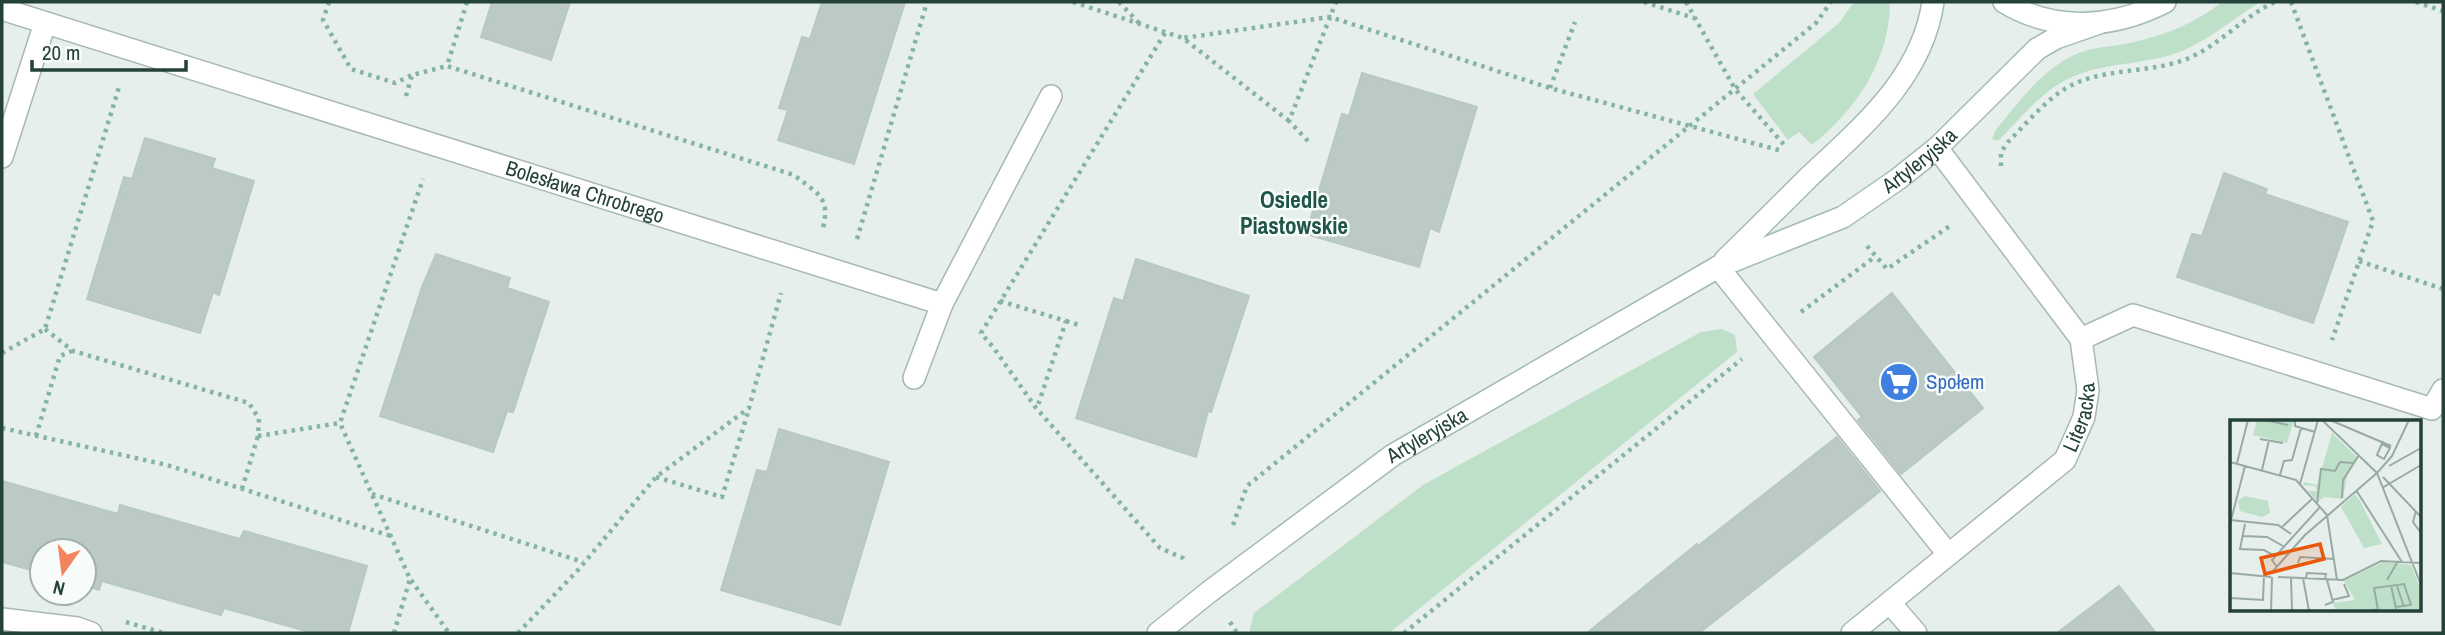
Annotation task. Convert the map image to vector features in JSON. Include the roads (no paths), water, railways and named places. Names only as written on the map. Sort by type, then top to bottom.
[{"type":"street","name":"Artyleryjska","points":[[1718,267],[1868,122],[1899,84],[1923,41],[1933,2]]},
{"type":"street","points":[[2004,2],[2037,9],[2077,24],[2122,19],[2146,12],[2165,2]]},
{"type":"street","name":"Bolesława Chrobrego","points":[[2,9],[942,304]]},
{"type":"street","points":[[2,157],[45,23]]},
{"type":"street","name":"Artyleryjska","points":[[1158,633],[1393,455],[1718,267],[1843,216],[1898,179],[1937,148],[2037,49],[2056,38],[2099,23]]},
{"type":"street","points":[[914,378],[942,304],[1051,96]]},
{"type":"street","name":"Literacka","points":[[1852,633],[2066,460],[2084,417],[2087,369],[2081,339],[1937,148]]},
{"type":"street","points":[[1718,267],[1948,554]]},
{"type":"street","points":[[2081,339],[2133,315],[2432,409],[2443,390]]},
{"type":"street","points":[[1890,603],[1916,633]]},
{"type":"street","points":[[2,619],[77,628],[91,633]]},
{"type":"place","name":"Społem","points":[[1899,382]]},
{"type":"district","name":"Osiedle Piastowskie","points":[[1294,213]]}]
